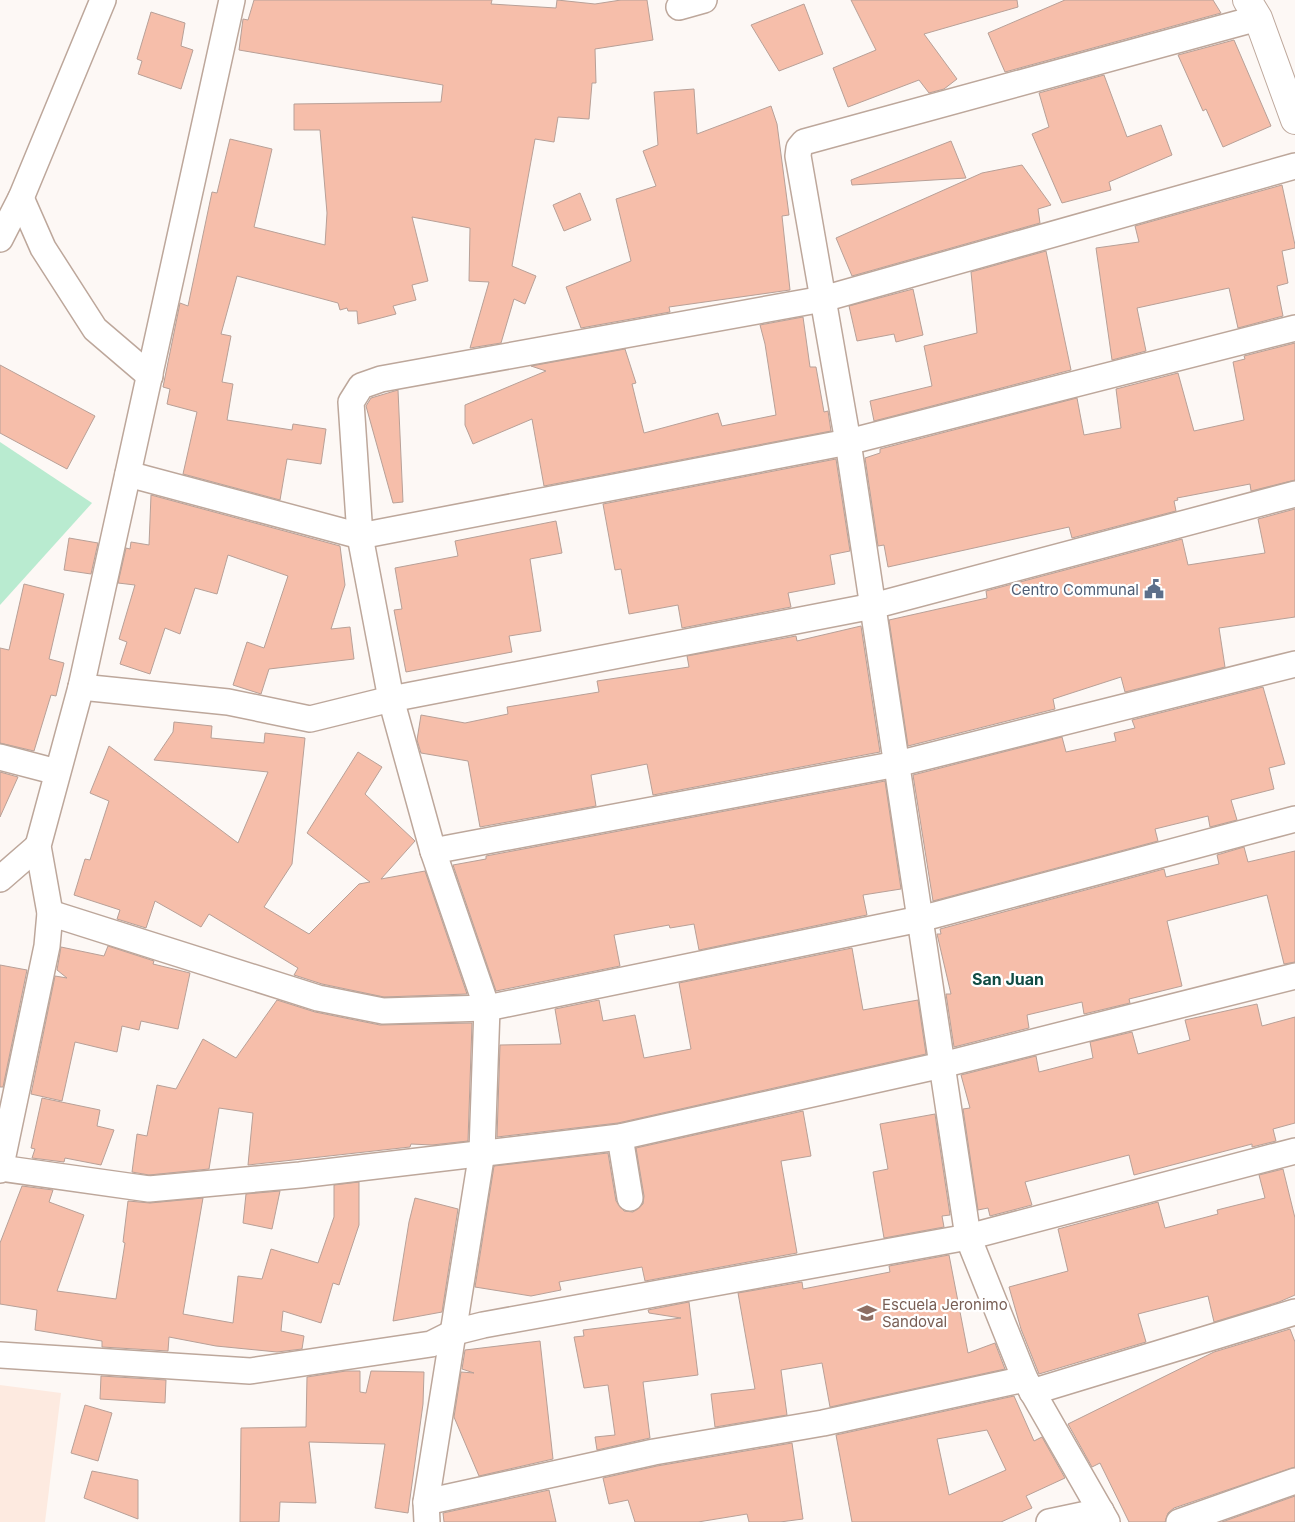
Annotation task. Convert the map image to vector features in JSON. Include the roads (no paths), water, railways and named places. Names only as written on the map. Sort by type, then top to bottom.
[{"type":"street","points":[[0,239],[21,198],[103,0]]},
{"type":"street","points":[[232,0],[81,687],[38,846],[50,913],[47,946],[0,1168],[148,1189],[300,1175],[620,1137],[942,1065],[1295,976]]},
{"type":"street","points":[[679,7],[704,0]]},
{"type":"street","points":[[1049,1522],[1104,1516],[1028,1386],[968,1237],[848,442],[798,156],[799,148],[804,142],[1252,9],[1295,120]]},
{"type":"street","points":[[1295,166],[823,299],[381,379],[360,386],[351,402],[360,536],[391,699],[433,851],[487,1008],[482,1152],[427,1512],[654,1452],[1028,1386],[1295,1312]]},
{"type":"street","points":[[21,198],[43,248],[95,329],[150,376]]},
{"type":"street","points":[[128,474],[360,536],[848,442],[1295,328]]},
{"type":"street","points":[[81,687],[228,702],[310,719],[391,699],[873,606],[1295,494]]},
{"type":"street","points":[[433,851],[897,764],[1295,664]]},
{"type":"street","points":[[0,757],[57,772]]},
{"type":"street","points":[[50,913],[318,998],[384,1011],[487,1008],[920,919],[1295,819]]},
{"type":"street","points":[[0,879],[38,846]]},
{"type":"street","points":[[620,1137],[630,1198]]},
{"type":"street","points":[[0,1355],[250,1371],[432,1344],[455,1332],[968,1237],[1295,1151]]},
{"type":"street","points":[[1179,1522],[1295,1481]]},
{"type":"place","name":"Centro Communal","points":[[1154,589]]},
{"type":"place","name":"Escuela Jeronimo Sandoval","points":[[867,1313]]},
{"type":"district","name":"San Juan","points":[[1008,979]]}]
